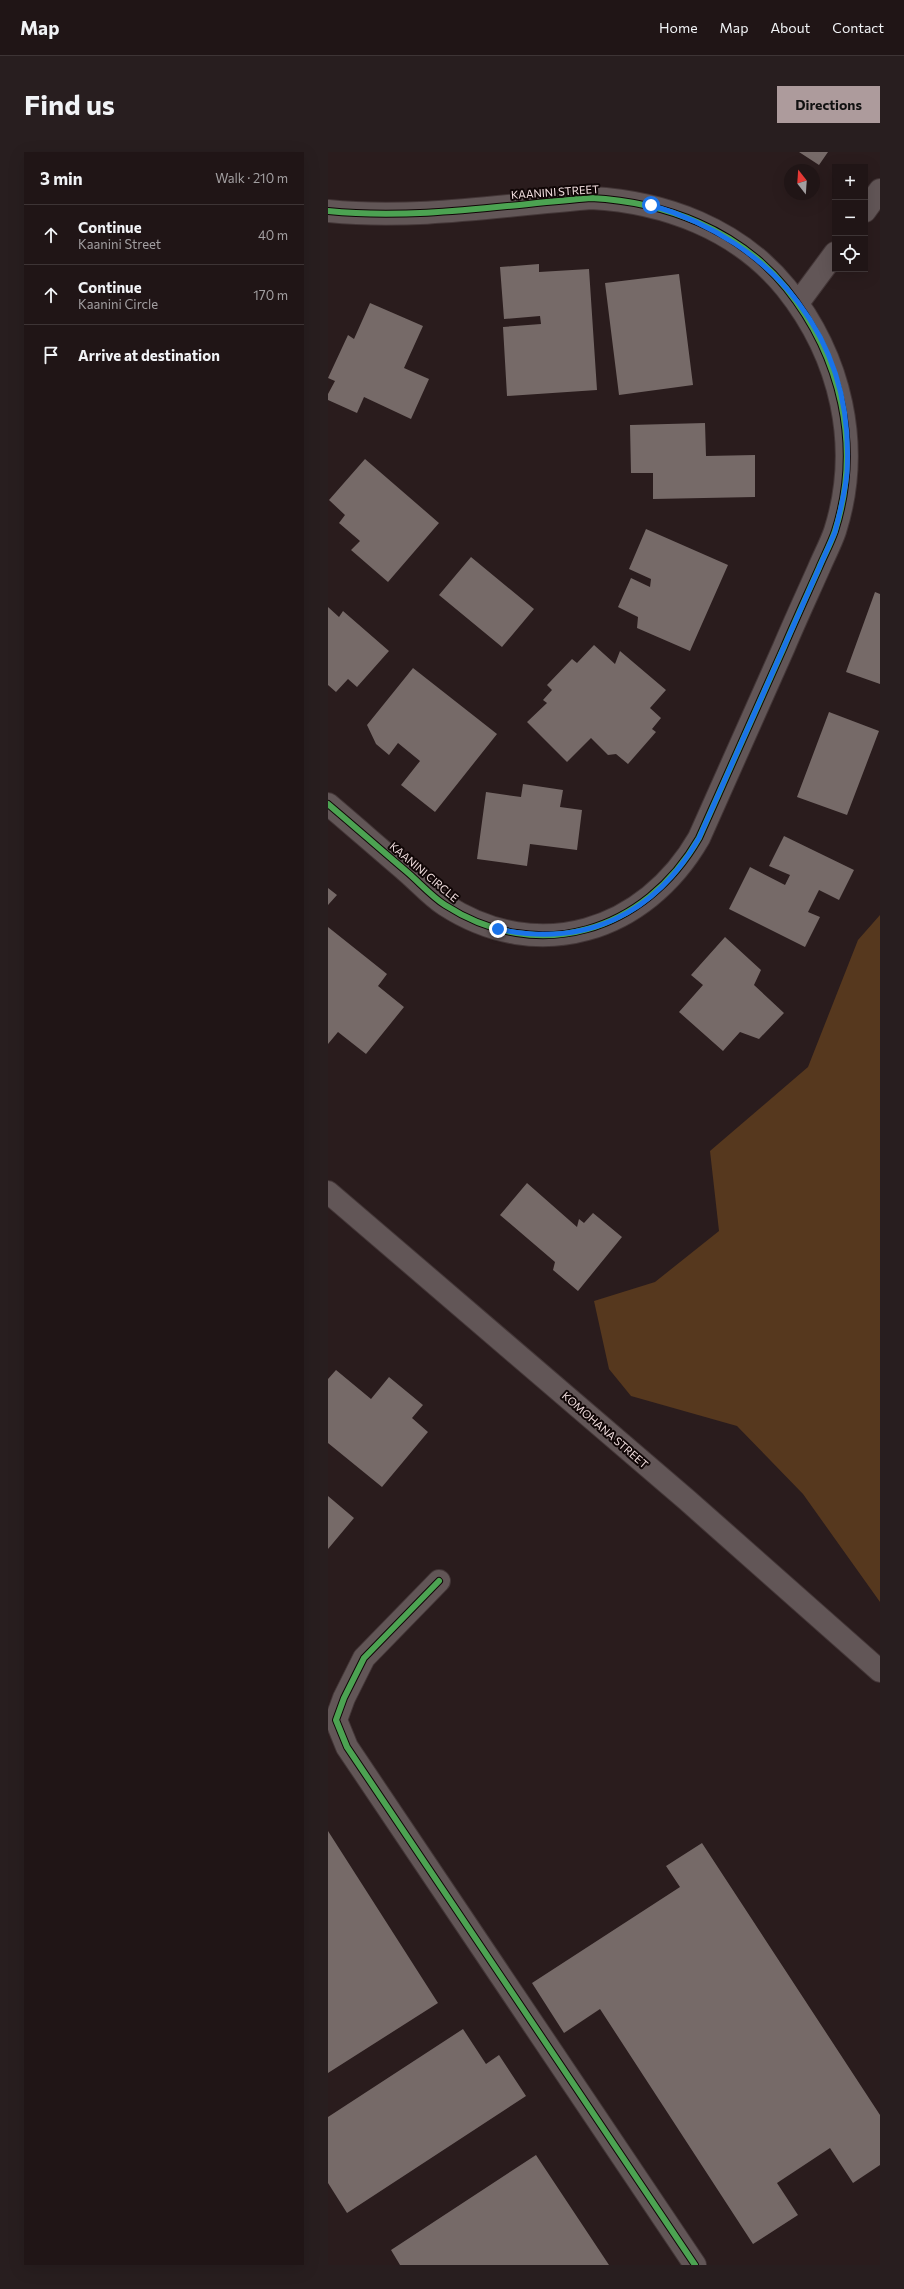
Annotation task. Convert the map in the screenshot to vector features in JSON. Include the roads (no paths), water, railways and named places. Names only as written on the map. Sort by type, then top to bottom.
[{"type":"street","points":[[868,207],[880,190]]},
{"type":"street","name":"KAANINI STREET","points":[[328,211],[357,214],[397,214],[591,198],[622,200],[651,205],[680,214],[708,226],[734,241],[758,259],[780,280],[798,303]]},
{"type":"street","points":[[798,303],[832,257]]},
{"type":"street","name":"KAANINI CIRCLE","points":[[328,804],[444,904],[478,922],[498,929],[536,935],[557,934],[596,927],[632,910],[664,887],[689,856],[699,838],[835,532],[842,503],[847,473],[847,443],[844,413],[838,384],[828,355],[798,303]]},
{"type":"street","name":"KOMOHANA STREET","points":[[328,1192],[687,1500],[880,1670]]},
{"type":"street","points":[[439,1581],[364,1658],[344,1698],[336,1720],[347,1746],[694,2265]]}]
